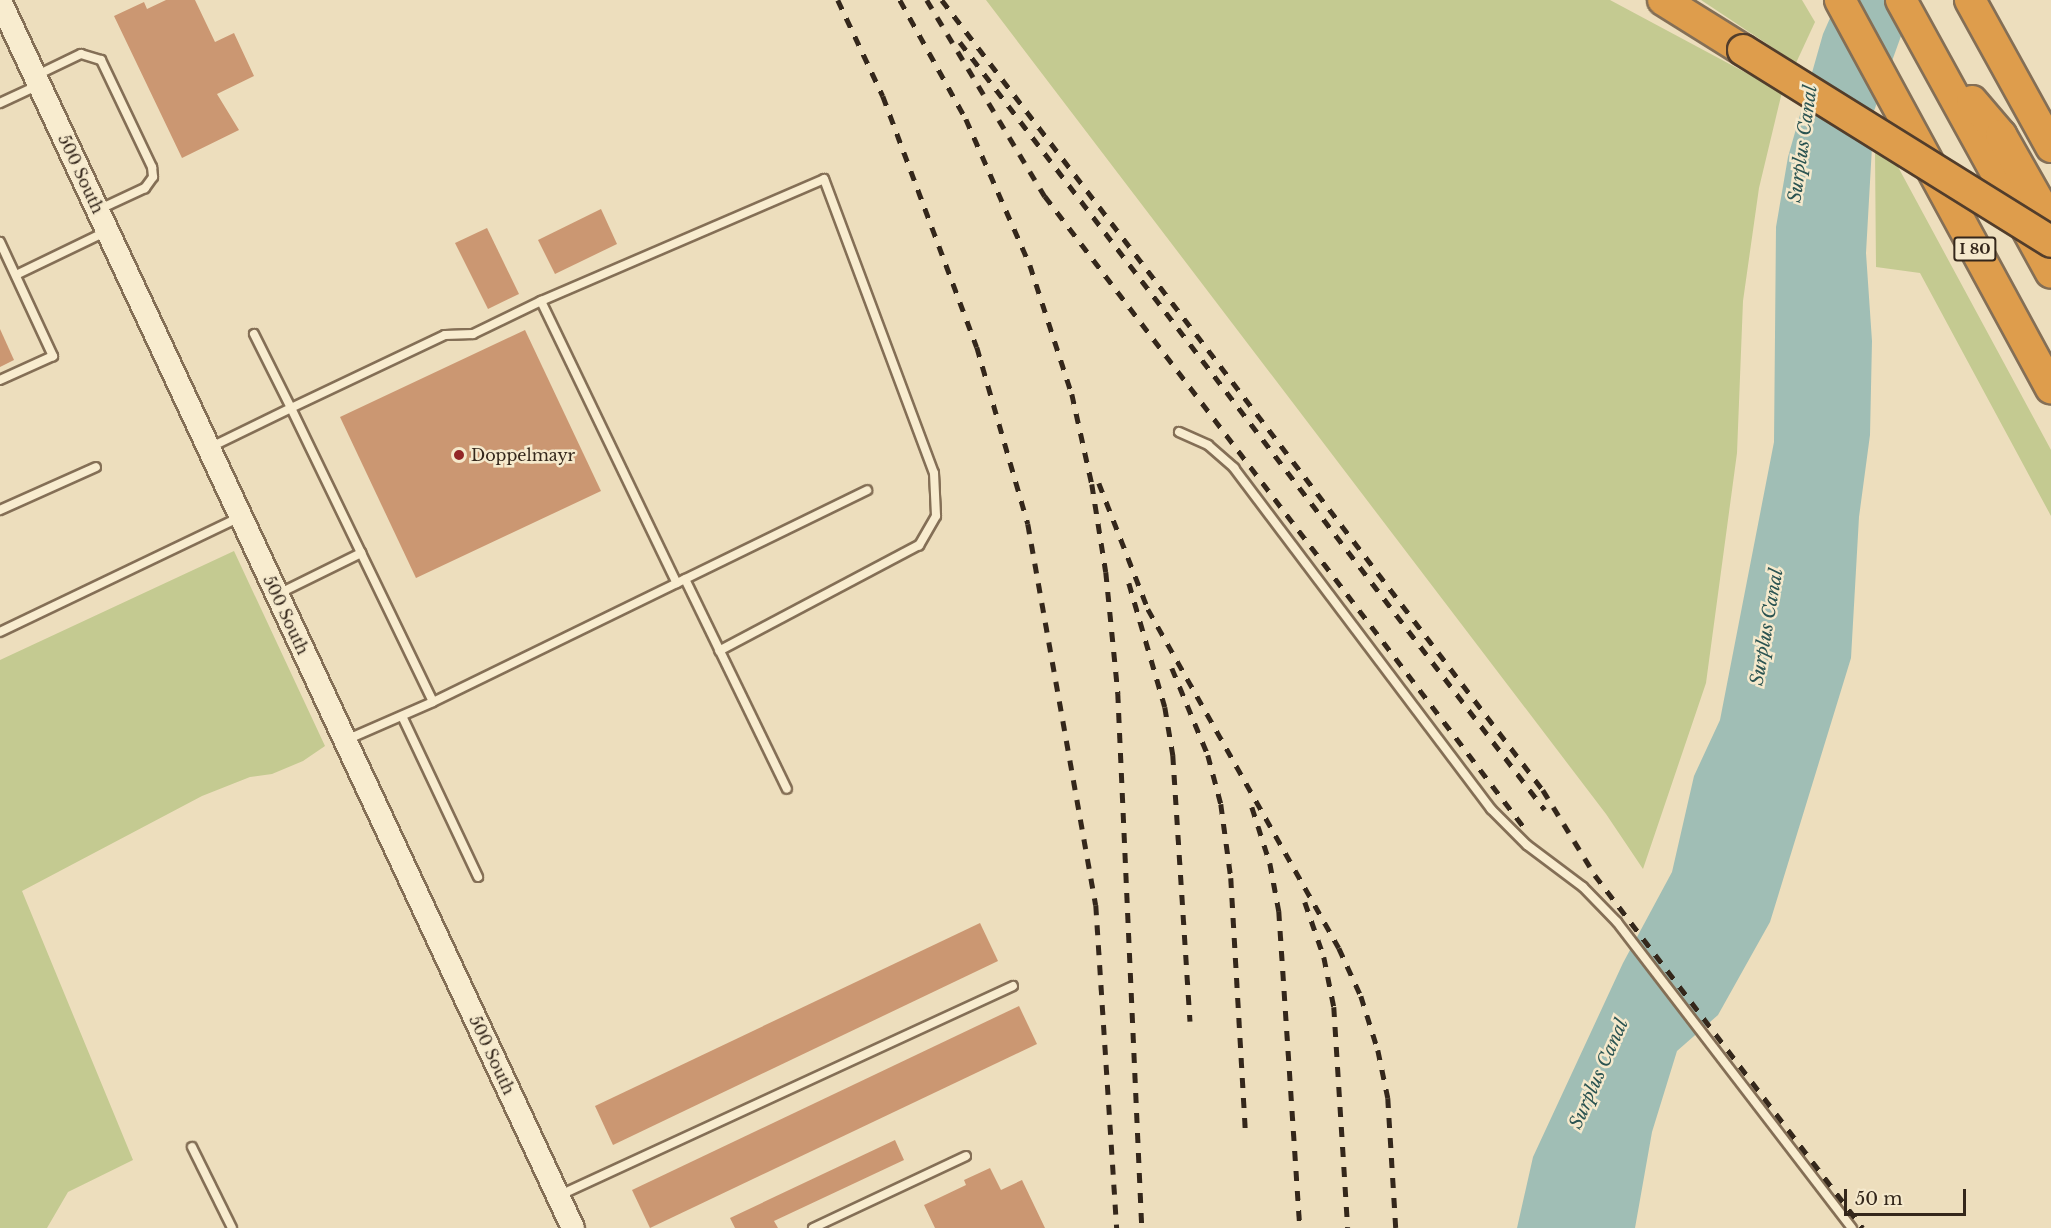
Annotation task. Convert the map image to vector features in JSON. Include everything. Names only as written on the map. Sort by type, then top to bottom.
[{"type":"highway","points":[[1663,0],[2051,242]]},
{"type":"highway","name":"I 80","points":[[1840,0],[1898,111],[2051,388]]},
{"type":"highway","points":[[1901,0],[2051,273]]},
{"type":"highway","points":[[1970,0],[2051,147]]},
{"type":"highway","points":[[1925,43],[2001,135],[2051,224]]},
{"type":"street","name":"500 South","points":[[0,1],[573,1228]]},
{"type":"lane","points":[[0,103],[81,54],[101,60],[152,167],[153,177],[144,188],[97,210]]},
{"type":"lane","points":[[208,448],[445,335],[473,334],[542,301],[824,179],[934,474],[936,516],[919,545],[720,651]]},
{"type":"lane","points":[[16,275],[107,231]]},
{"type":"lane","points":[[0,242],[53,356],[0,380]]},
{"type":"lane","points":[[542,301],[681,581],[720,651],[787,789]]},
{"type":"lane","points":[[254,334],[433,702]]},
{"type":"lane","points":[[1179,432],[1208,445],[1234,468],[1496,815],[1527,845],[1583,887],[1634,942],[1852,1228]]},
{"type":"lane","points":[[0,510],[96,467]]},
{"type":"lane","points":[[345,741],[433,702],[867,490]]},
{"type":"lane","points":[[0,632],[240,517]]},
{"type":"lane","points":[[277,595],[361,553]]},
{"type":"lane","points":[[402,716],[478,877]]},
{"type":"lane","points":[[558,1196],[1013,986]]},
{"type":"lane","points":[[192,1147],[232,1228]]},
{"type":"lane","points":[[813,1228],[966,1156]]},
{"type":"green space","points":[[986,0],[1610,0],[1782,92],[1759,188],[1743,301],[1737,453],[1706,683],[1643,869],[1606,814]]},
{"type":"green space","points":[[1701,0],[1802,0],[1815,22],[1796,63]]},
{"type":"green space","points":[[1875,152],[1897,165],[2051,450],[2051,516],[1920,273],[1876,267]]},
{"type":"green space","points":[[234,551],[325,746],[303,761],[272,774],[250,777],[202,796],[22,891],[133,1160],[68,1192],[47,1228],[0,1228],[0,660]]},
{"type":"water","name":"Surplus Canal","points":[[1838,0],[1914,0],[1874,111],[1866,253],[1872,341],[1870,435],[1859,517],[1851,658],[1770,922],[1718,1015],[1677,1051],[1652,1132],[1635,1228],[1517,1228],[1533,1157],[1623,963],[1672,872],[1694,776],[1720,720],[1774,442],[1776,227],[1788,157],[1823,34]]},
{"type":"building","points":[[166,0],[195,0],[215,42],[234,33],[254,76],[217,94],[239,130],[182,158],[114,16],[144,2],[147,9]]},
{"type":"building","points":[[601,209],[617,244],[555,274],[538,240]]},
{"type":"building","points":[[487,228],[519,294],[488,309],[455,243]]},
{"type":"building","points":[[0,329],[14,360],[0,367]]},
{"type":"building","points":[[525,330],[601,491],[416,578],[340,417]]},
{"type":"building","points":[[980,923],[998,961],[613,1145],[595,1106]]},
{"type":"building","points":[[1019,1006],[1037,1044],[650,1228],[632,1190]]},
{"type":"building","points":[[895,1140],[904,1160],[774,1221],[778,1228],[735,1228],[730,1218]]},
{"type":"building","points":[[990,1168],[1001,1190],[1022,1180],[1045,1228],[935,1228],[924,1205],[966,1185],[964,1180]]},
{"type":"railway","points":[[838,0],[883,96],[977,347],[1028,524],[1096,905],[1117,1228]]},
{"type":"railway","points":[[900,0],[966,119],[1030,265],[1072,394],[1092,484],[1106,572],[1118,693],[1142,1228]]},
{"type":"railway","points":[[927,0],[1045,196],[1523,826]]},
{"type":"railway","points":[[942,0],[1543,790],[1595,875],[1863,1228]]},
{"type":"railway","points":[[960,42],[1545,810]]},
{"type":"railway","points":[[1099,483],[1148,609],[1339,948],[1361,996],[1378,1050],[1388,1098],[1396,1228]]},
{"type":"railway","points":[[1129,583],[1165,707],[1173,755],[1190,1021]]},
{"type":"railway","points":[[1172,668],[1208,755],[1221,804],[1231,878],[1246,1136]]},
{"type":"railway","points":[[1252,807],[1270,863],[1279,911],[1300,1228]]},
{"type":"railway","points":[[1305,902],[1324,957],[1334,1007],[1348,1228]]},
{"type":"place","name":"Doppelmayr","points":[[459,455]]}]
